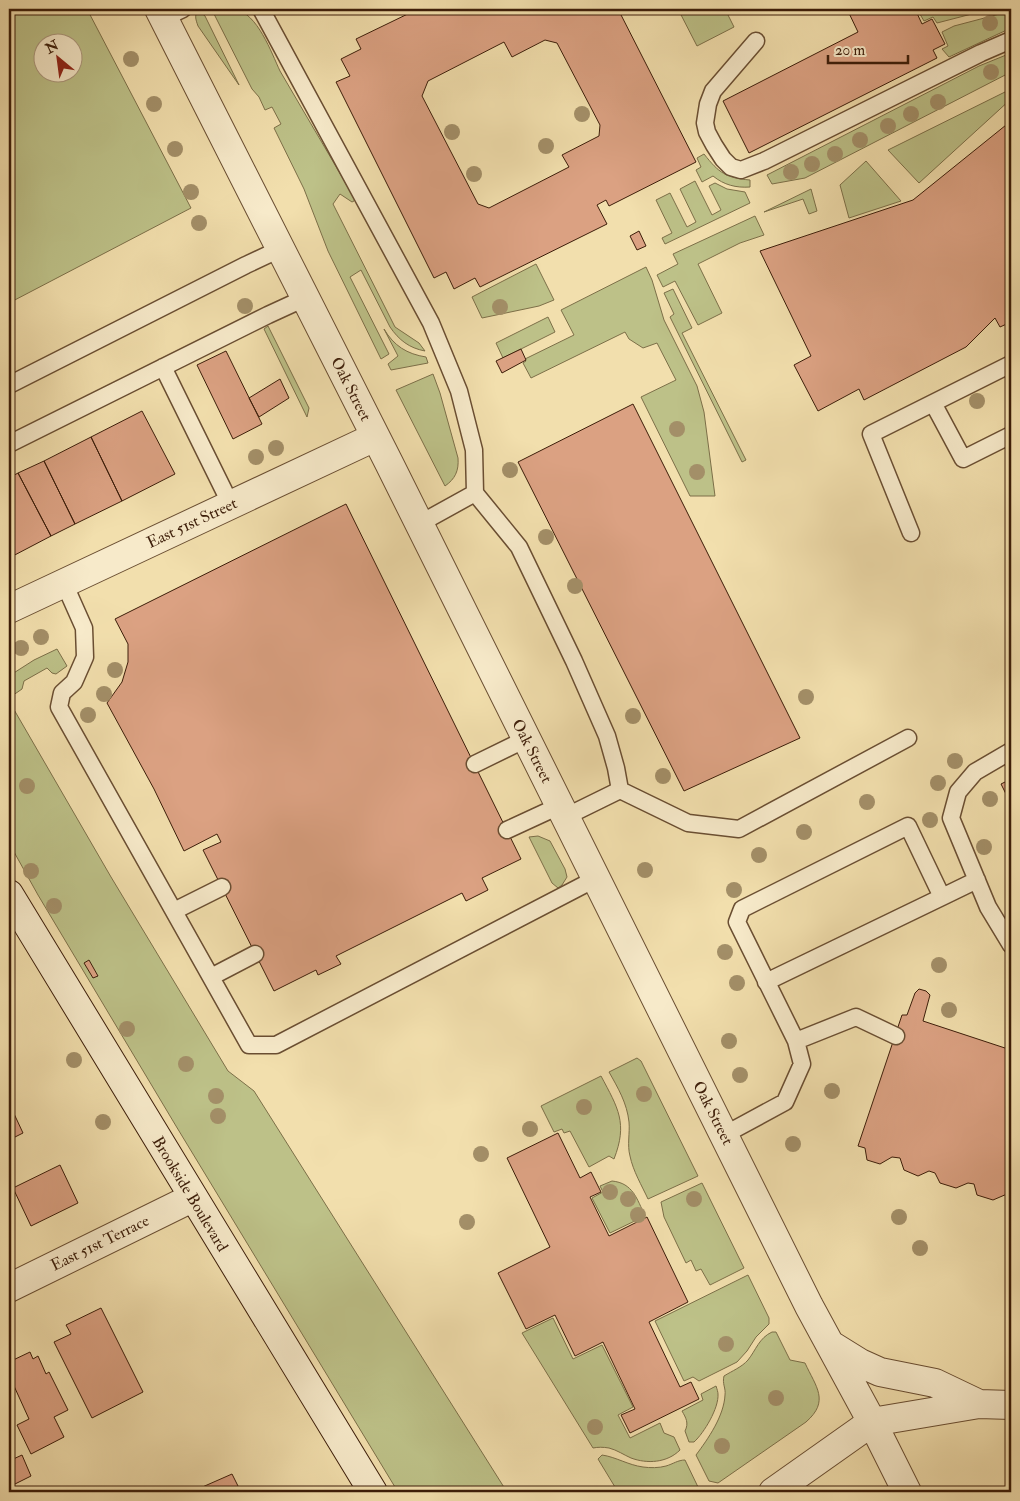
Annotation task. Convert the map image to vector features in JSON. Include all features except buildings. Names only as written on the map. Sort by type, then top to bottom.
[{"type":"street","name":"Oak Street","points":[[168,12],[280,248],[809,1306],[872,1422],[907,1492]]},
{"type":"street","name":"East 51st Street","points":[[9,609],[376,438]]},
{"type":"street","name":"Brookside Boulevard","points":[[9,894],[363,1486]]},
{"type":"street","name":"East 51st Terrace","points":[[9,1288],[192,1198]]},
{"type":"street","points":[[830,1345],[860,1363],[880,1372],[935,1383],[979,1404]]},
{"type":"street","points":[[773,1492],[872,1422],[979,1404],[1011,1405]]},
{"type":"lane","points":[[261,9],[431,323],[461,399],[474,450],[475,493],[519,547],[574,661],[607,736],[620,790]]},
{"type":"lane","points":[[756,41],[713,91],[705,123],[707,132],[723,160],[731,167],[741,170],[764,162],[981,53],[1011,40]]},
{"type":"lane","points":[[9,385],[280,248]]},
{"type":"lane","points":[[9,444],[305,298]]},
{"type":"lane","points":[[911,533],[871,434],[1011,364]]},
{"type":"lane","points":[[163,367],[231,505]]},
{"type":"lane","points":[[933,403],[963,459],[1011,435]]},
{"type":"lane","points":[[419,524],[475,493]]},
{"type":"lane","points":[[64,584],[84,628],[85,657],[74,682],[62,694],[59,707],[249,1045],[276,1045],[596,878]]},
{"type":"lane","points":[[507,830],[620,790],[688,823],[740,830],[908,738]]},
{"type":"lane","points":[[475,764],[526,739]]},
{"type":"lane","points":[[1011,751],[975,772],[958,792],[951,818],[988,907],[1011,945]]},
{"type":"lane","points":[[724,1135],[785,1102],[802,1064],[796,1041],[737,922],[742,909],[908,826],[942,897]]},
{"type":"lane","points":[[766,982],[977,880]]},
{"type":"lane","points":[[174,911],[222,887]]},
{"type":"lane","points":[[211,977],[256,954]]},
{"type":"lane","points":[[796,1041],[856,1017],[896,1036]]},
{"type":"green space","points":[[233,8],[243,12],[263,35],[280,71],[355,199],[352,202],[340,194],[333,204],[395,327],[419,343],[425,351],[409,346],[393,332],[361,270],[350,277],[389,354],[381,359],[328,251],[304,189],[274,128],[281,124],[272,107],[265,110],[259,97],[252,89],[213,12],[215,9]]},
{"type":"green space","points":[[9,9],[87,9],[191,208],[9,303]]},
{"type":"green space","points":[[678,9],[725,9],[734,27],[697,46]]},
{"type":"green space","points":[[917,9],[991,9],[937,23],[933,17],[924,21]]},
{"type":"green space","points":[[198,10],[205,16],[239,85],[198,26],[196,16]]},
{"type":"green space","points":[[1011,11],[1011,28],[949,57],[942,49],[948,46],[942,32],[954,26]]},
{"type":"green space","points":[[1011,53],[1011,72],[805,178],[772,184],[767,175],[979,66]]},
{"type":"green space","points":[[1011,89],[1011,99],[919,183],[888,150]]},
{"type":"green space","points":[[704,154],[714,166],[729,176],[750,180],[750,187],[730,185],[721,182],[713,176],[702,182],[696,170],[701,167],[697,158]]},
{"type":"green space","points":[[866,161],[901,201],[849,218],[840,185]]},
{"type":"green space","points":[[695,181],[712,215],[721,210],[709,186],[715,183],[727,189],[745,192],[750,203],[665,244],[662,238],[672,233],[656,200],[670,193],[687,227],[696,222],[680,189]]},
{"type":"green space","points":[[811,189],[817,211],[809,214],[803,199],[764,212]]},
{"type":"green space","points":[[755,216],[764,235],[740,243],[698,264],[722,313],[698,325],[675,281],[663,287],[657,275],[678,264],[673,254]]},
{"type":"green space","points":[[536,264],[554,300],[539,306],[482,318],[472,297]]},
{"type":"green space","points":[[646,267],[652,280],[664,320],[697,386],[704,412],[715,496],[690,496],[641,397],[676,380],[657,343],[643,348],[629,339],[625,332],[531,378],[523,363],[526,361],[525,359],[574,335],[561,310]]},
{"type":"green space","points":[[673,289],[692,328],[682,333],[746,460],[742,462],[670,317],[674,314],[664,293]]},
{"type":"green space","points":[[548,317],[555,332],[503,358],[496,343]]},
{"type":"green space","points":[[268,326],[309,408],[307,417],[264,329]]},
{"type":"green space","points":[[384,329],[397,345],[413,354],[426,357],[428,363],[391,370],[388,364],[398,356]]},
{"type":"green space","points":[[433,374],[458,458],[456,474],[445,486],[396,390]]},
{"type":"green space","points":[[57,649],[67,666],[56,674],[47,668],[24,681],[22,689],[9,698],[9,676],[34,660]]},
{"type":"green space","points":[[9,701],[111,877],[228,1071],[254,1091],[507,1492],[398,1492],[176,1126],[9,843]]},
{"type":"green space","points":[[538,836],[550,841],[565,869],[567,877],[558,888],[552,883],[529,837]]},
{"type":"green space","points":[[637,1058],[641,1061],[698,1176],[648,1199],[631,1162],[629,1122],[626,1108],[622,1096],[609,1072]]},
{"type":"green space","points":[[601,1076],[619,1116],[621,1125],[620,1135],[614,1159],[609,1156],[589,1167],[570,1131],[564,1133],[562,1129],[554,1132],[541,1106]]},
{"type":"green space","points":[[612,1181],[619,1182],[630,1188],[645,1216],[610,1233],[592,1198],[603,1192],[600,1186]]},
{"type":"green space","points":[[702,1183],[744,1268],[710,1285],[701,1269],[696,1271],[691,1260],[686,1263],[664,1217],[661,1202]]},
{"type":"green space","points":[[748,1275],[769,1318],[769,1324],[756,1337],[737,1362],[699,1381],[693,1377],[684,1381],[655,1321]]},
{"type":"green space","points":[[553,1318],[573,1359],[602,1345],[633,1407],[618,1415],[630,1438],[660,1423],[664,1433],[674,1437],[680,1450],[669,1458],[650,1462],[631,1458],[609,1448],[593,1448],[522,1333]]},
{"type":"green space","points":[[772,1332],[776,1332],[790,1360],[805,1363],[819,1394],[818,1407],[806,1422],[718,1483],[709,1481],[696,1455],[710,1435],[722,1411],[725,1393],[724,1376],[746,1362],[761,1341]]},
{"type":"green space","points":[[716,1386],[718,1400],[713,1413],[698,1438],[694,1442],[689,1442],[685,1431],[687,1425],[682,1411],[703,1400],[701,1394]]},
{"type":"green space","points":[[602,1455],[649,1468],[663,1467],[685,1460],[698,1487],[696,1492],[618,1492],[598,1459]]}]
